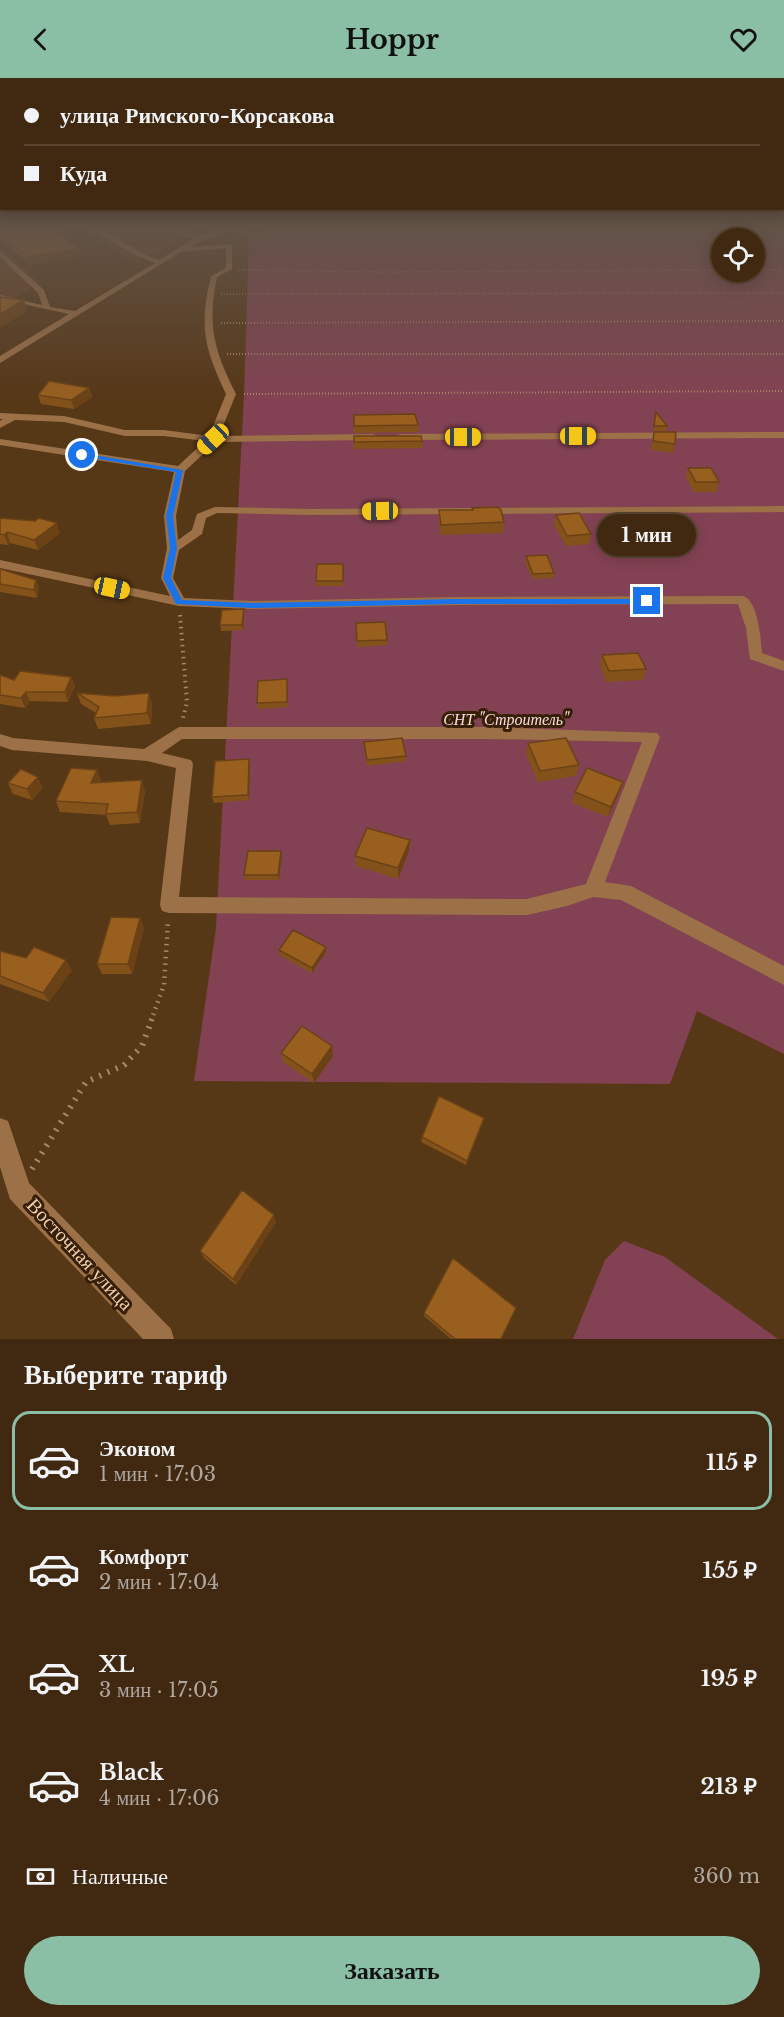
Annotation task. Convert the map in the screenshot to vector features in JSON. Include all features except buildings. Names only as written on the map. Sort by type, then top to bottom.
[{"type":"street","points":[[33,285],[41,292],[47,309]]},
{"type":"street","points":[[0,360],[122,285]]},
{"type":"street","points":[[179,602],[167,578],[173,548],[170,516],[180,470],[213,439],[231,394],[211,354],[206,323],[212,285]]},
{"type":"street","points":[[0,297],[47,309],[75,313]]},
{"type":"street","points":[[0,416],[63,419],[125,433],[164,433],[213,439],[381,437]]},
{"type":"street","points":[[0,425],[13,417]]},
{"type":"street","points":[[392,437],[784,435]]},
{"type":"street","points":[[0,442],[180,470]]},
{"type":"street","points":[[173,548],[198,532],[201,516],[215,510],[311,512],[784,509]]},
{"type":"street","points":[[0,564],[179,602],[252,605],[457,601],[743,600],[753,628],[755,656],[784,666]]},
{"type":"street","points":[[147,755],[179,733],[489,733],[652,737],[593,889]]},
{"type":"street","points":[[0,740],[12,744],[147,755],[185,764],[169,905],[527,907],[567,898],[593,889],[624,892],[783,973]]},
{"type":"street","name":"Восточная улица","points":[[0,1129],[19,1190],[160,1339]]},
{"type":"path","points":[[210,294],[784,293]]},
{"type":"path","points":[[206,323],[784,321]]},
{"type":"path","points":[[211,354],[784,354]]},
{"type":"path","points":[[231,394],[784,391]]},
{"type":"path","points":[[179,602],[187,702],[179,733]]},
{"type":"path","points":[[19,1190],[86,1082],[124,1065],[142,1046],[164,985],[169,905]]},
{"type":"shaded area","points":[[0,285],[37,285],[0,307]]},
{"type":"green space","name":"СНТ \"Строитель\"","points":[[248,285],[784,285],[784,1054],[697,1011],[670,1084],[194,1081],[216,928],[244,397]]},
{"type":"green space","points":[[624,1241],[665,1257],[778,1339],[573,1339],[605,1260]]},
{"type":"route","points":[[82,455],[180,470],[170,516],[173,548],[167,578],[179,602],[252,605],[457,601],[647,601]]}]
